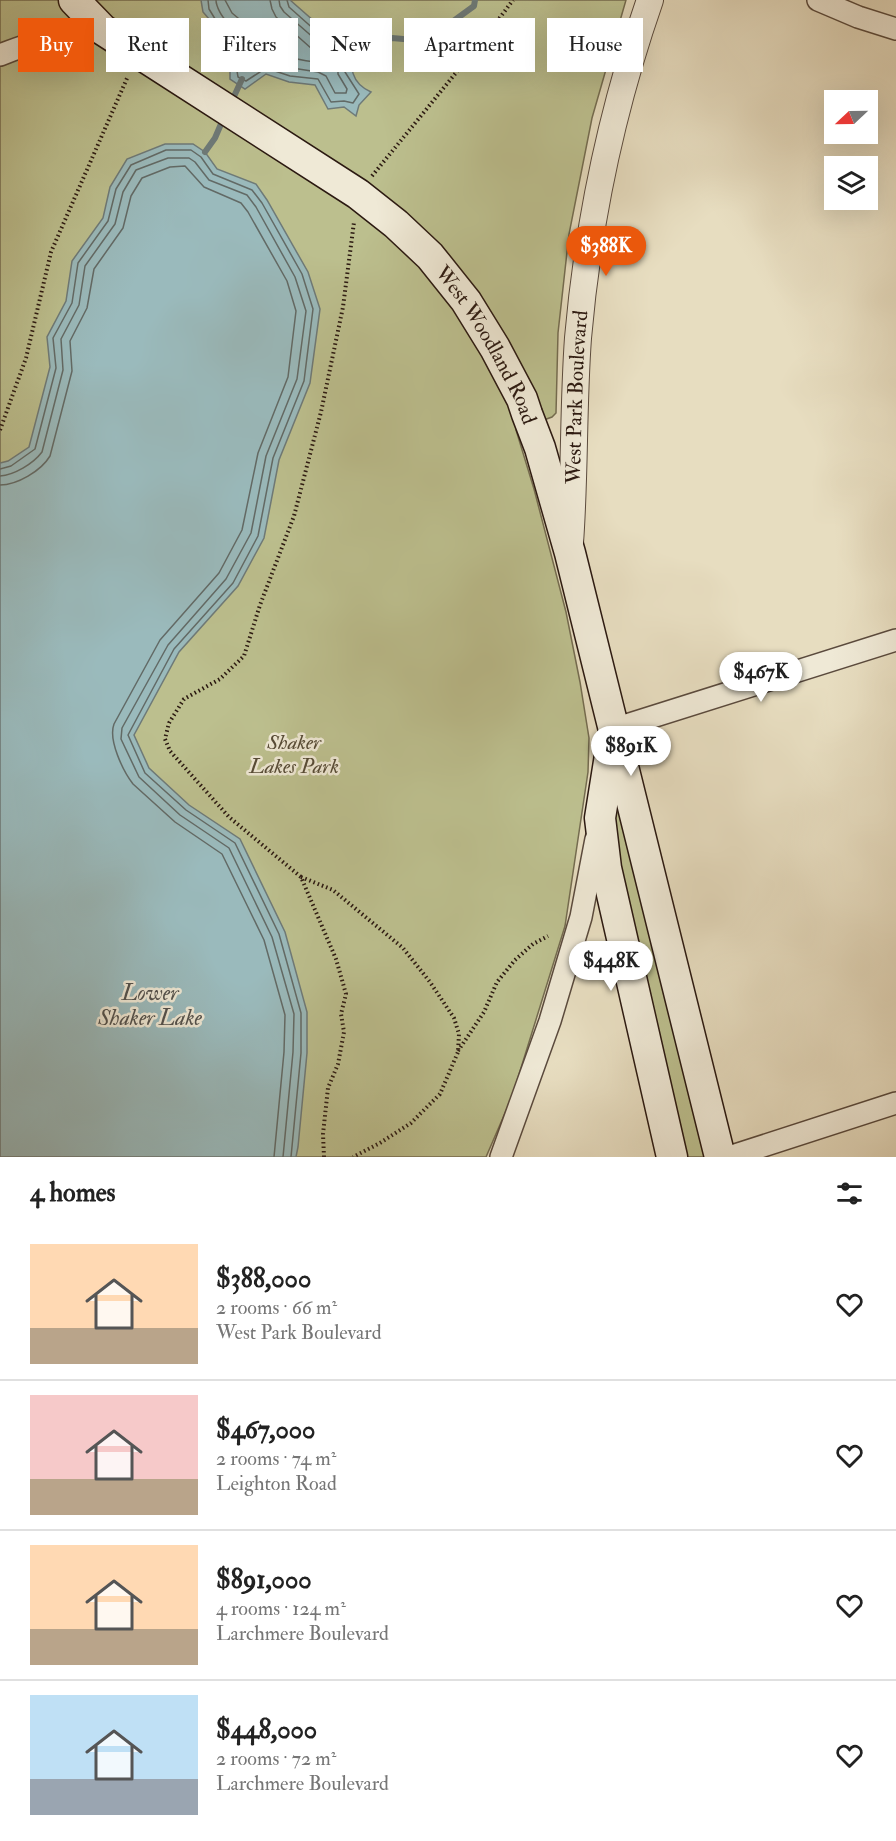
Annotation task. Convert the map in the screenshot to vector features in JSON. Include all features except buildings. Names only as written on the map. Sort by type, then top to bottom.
[{"type":"main road","name":"West Woodland Road","points":[[75,0],[103,30],[358,194],[396,224],[430,256],[466,301],[495,348],[522,399],[540,448],[570,553],[720,1157]]},
{"type":"main road","points":[[614,729],[600,818],[606,868],[672,1157]]},
{"type":"main road","points":[[632,976],[672,963]]},
{"type":"street","name":"West Park Boulevard","points":[[570,553],[573,507],[573,435],[587,250],[608,143],[650,0]]},
{"type":"street","points":[[818,0],[858,17],[896,29]]},
{"type":"street","points":[[0,55],[22,46],[71,33],[103,30]]},
{"type":"street","points":[[614,729],[896,640]]},
{"type":"street","points":[[501,1157],[550,1021],[581,916],[600,818]]},
{"type":"street","points":[[729,1157],[896,1103]]},
{"type":"path","points":[[372,176],[513,0]]},
{"type":"path","points":[[0,430],[26,358],[51,252],[128,76]]},
{"type":"path","points":[[355,219],[343,307],[321,412],[294,516],[260,605],[244,656],[220,679],[184,699],[169,723],[165,739],[170,751],[229,817],[301,877],[333,890],[403,948],[430,982],[454,1018],[459,1034],[458,1052]]},
{"type":"path","points":[[301,877],[336,959],[346,994],[341,1014],[344,1032],[338,1064],[328,1088],[323,1134],[324,1157]]},
{"type":"path","points":[[353,1157],[411,1123],[440,1094],[458,1052],[484,1012],[497,982],[514,960],[533,944],[548,936]]},
{"type":"green space","name":"Shaker Lakes Park","points":[[0,0],[626,0],[621,18],[547,18],[547,72],[605,72],[592,118],[569,234],[558,333],[556,413],[552,417],[516,430],[566,612],[589,738],[588,772],[565,926],[512,1097],[486,1157],[0,1157]]},
{"type":"green space","points":[[614,729],[720,1157],[672,1157],[606,868]]},
{"type":"water","points":[[201,0],[290,0],[311,18],[310,72],[353,72],[359,84],[371,92],[359,105],[356,116],[344,107],[328,109],[315,85],[289,82],[266,74],[245,89],[230,79],[230,72],[298,72],[298,18],[208,18],[203,12]]},
{"type":"water","name":"Lower Shaker Lake","points":[[165,144],[193,144],[205,152],[217,169],[256,184],[308,272],[320,309],[310,383],[279,460],[264,538],[238,586],[179,652],[134,735],[149,768],[189,805],[240,839],[285,932],[307,1012],[307,1053],[298,1147],[296,1157],[0,1157],[0,463],[8,461],[29,447],[50,367],[47,337],[66,301],[72,261],[103,218],[110,187],[127,159]]},
{"type":"waterway","points":[[392,38],[426,41],[474,6],[475,0]]},
{"type":"waterway","points":[[231,103],[242,79]]},
{"type":"waterway","points":[[205,152],[215,138],[224,117]]}]
